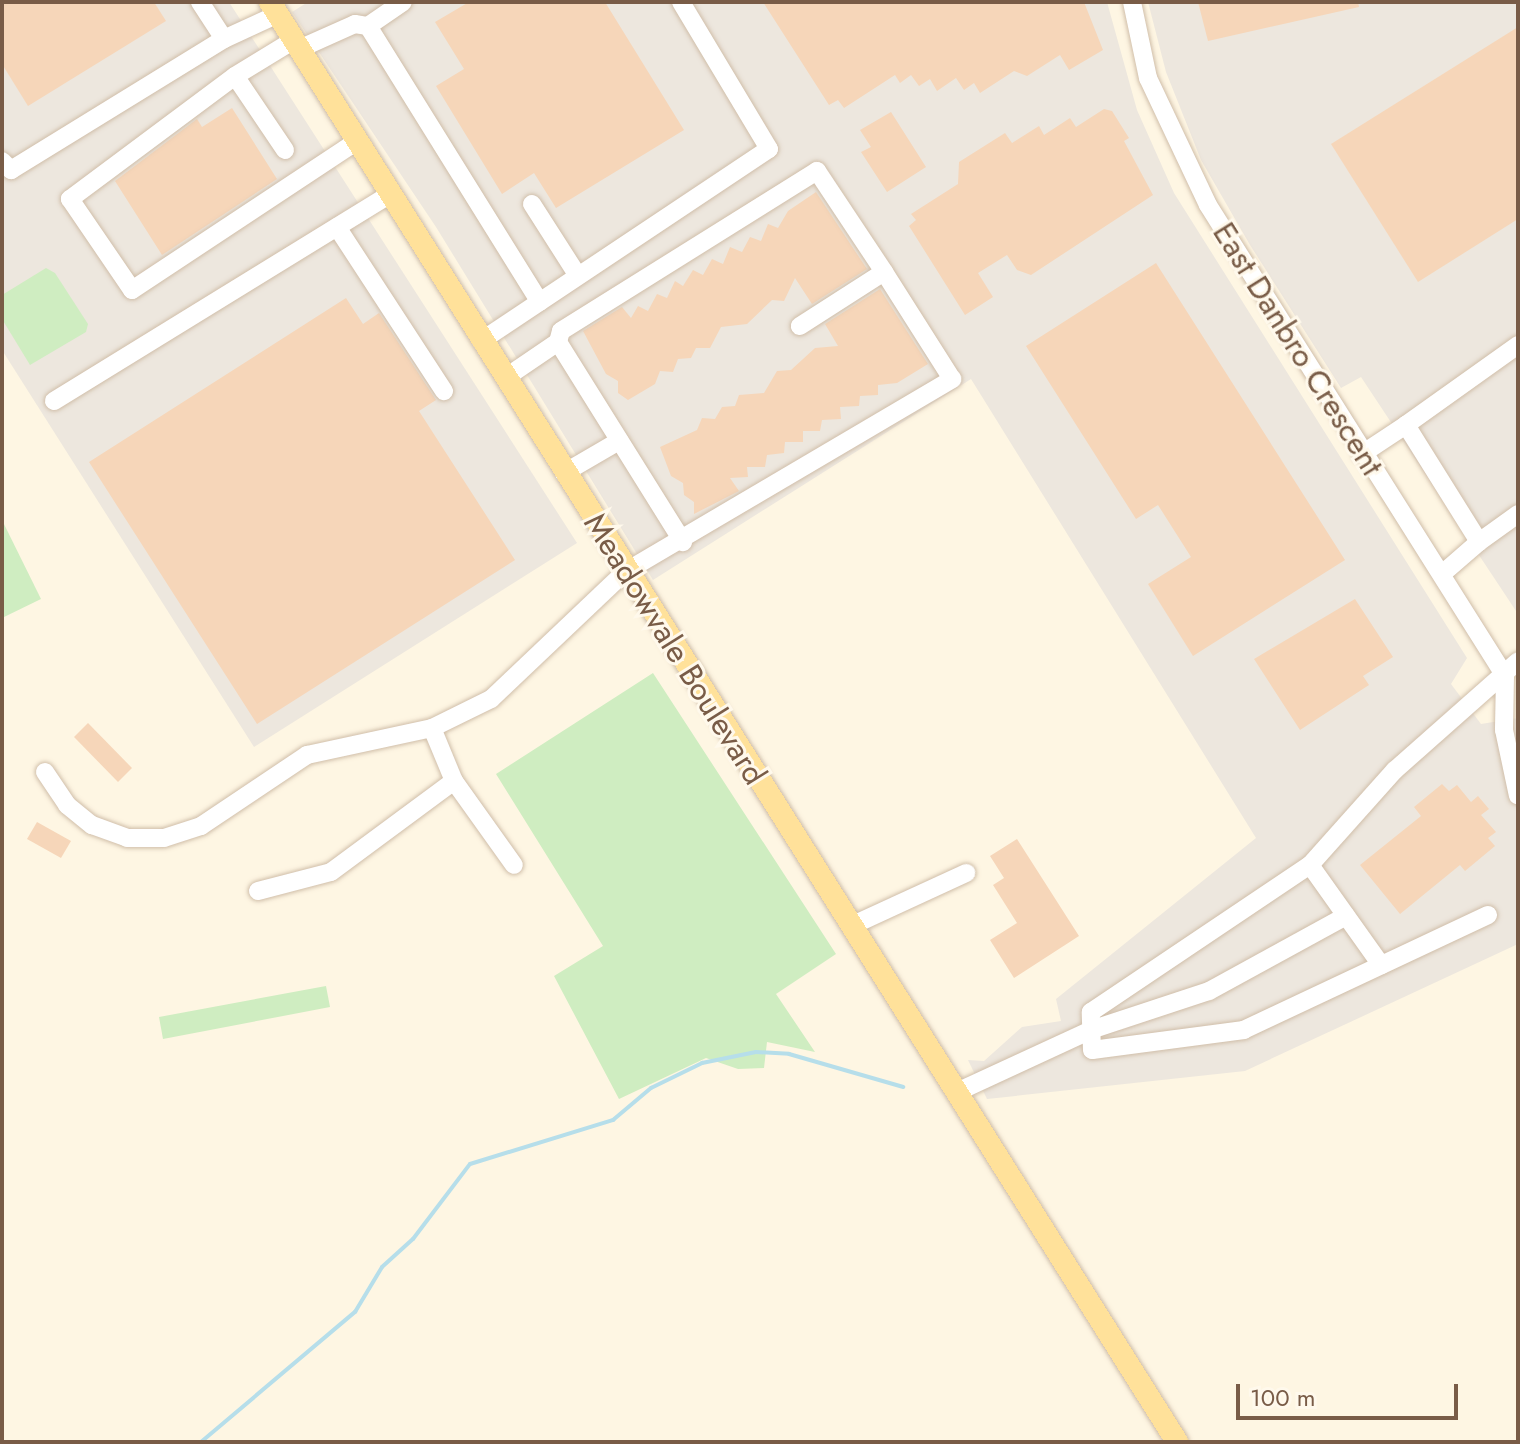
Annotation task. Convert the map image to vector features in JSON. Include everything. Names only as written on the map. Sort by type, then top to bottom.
[{"type":"main road","name":"Meadowvale Boulevard","points":[[274,8],[625,572],[1177,1442]]},
{"type":"street","points":[[200,2],[224,39]]},
{"type":"street","points":[[357,141],[132,290],[70,199],[235,76],[296,45],[355,24],[368,26],[403,2]]},
{"type":"street","points":[[481,341],[769,149],[681,2]]},
{"type":"street","name":"East Danbro Crescent","points":[[1132,2],[1148,78],[1208,205],[1362,454],[1512,678]]},
{"type":"street","points":[[2,161],[11,170],[274,8]]},
{"type":"street","points":[[368,26],[540,302]]},
{"type":"street","points":[[235,76],[285,150]]},
{"type":"street","points":[[45,772],[67,805],[92,825],[127,838],[164,838],[201,826],[307,755],[432,728],[491,699],[625,572],[683,542],[952,379],[817,171],[561,331],[558,342],[505,378]]},
{"type":"street","points":[[54,401],[390,194]]},
{"type":"street","points":[[532,204],[578,276]]},
{"type":"street","points":[[337,227],[444,391]]},
{"type":"street","points":[[800,326],[884,272]]},
{"type":"street","points":[[558,342],[683,542]]},
{"type":"street","points":[[1362,454],[1518,345]]},
{"type":"street","points":[[1406,425],[1479,542]]},
{"type":"street","points":[[564,473],[619,441]]},
{"type":"street","points":[[1442,574],[1518,514]]},
{"type":"street","points":[[1518,661],[1512,678],[1504,730],[1518,796]]},
{"type":"street","points":[[1488,915],[1244,1030],[1092,1050],[1091,1012],[1310,865],[1395,770],[1512,678]]},
{"type":"street","points":[[432,728],[454,781],[514,865]]},
{"type":"street","points":[[258,891],[331,872],[454,781]]},
{"type":"street","points":[[1310,865],[1381,965]]},
{"type":"street","points":[[851,926],[966,873]]},
{"type":"street","points":[[957,1092],[1091,1030],[1209,991],[1346,916]]},
{"type":"shaded area","points":[[2,2],[229,2],[577,543],[254,747],[2,350]]},
{"type":"shaded area","points":[[308,2],[1107,2],[1137,110],[1174,193],[1467,658],[1451,684],[1481,724],[1518,718],[1518,944],[1245,1071],[987,1099],[968,1060],[984,1061],[1022,1027],[1061,1021],[1056,999],[1256,838],[971,379],[653,580],[436,227],[292,12]]},
{"type":"shaded area","points":[[1148,2],[1518,2],[1518,614],[1361,377],[1341,388],[1250,245],[1201,160],[1166,72]]},
{"type":"green space","points":[[46,268],[55,273],[88,324],[86,332],[30,365],[2,319],[2,295]]},
{"type":"green space","points":[[2,520],[41,599],[2,618]]},
{"type":"green space","points":[[653,673],[836,954],[776,994],[815,1052],[767,1042],[764,1068],[738,1069],[706,1058],[619,1099],[554,976],[603,946],[496,774]]},
{"type":"green space","points":[[326,986],[330,1007],[163,1039],[159,1017]]},
{"type":"building","points":[[2,2],[154,2],[166,21],[28,106],[2,64]]},
{"type":"building","points":[[469,2],[605,2],[684,130],[556,208],[534,173],[502,194],[436,86],[464,69],[435,22]]},
{"type":"building","points":[[763,2],[1084,2],[1103,50],[1069,70],[1060,55],[1027,76],[1014,71],[980,93],[974,83],[964,90],[956,78],[937,91],[930,79],[919,86],[911,75],[900,83],[895,75],[844,108],[838,100],[829,105]]},
{"type":"building","points":[[1198,2],[1358,2],[1359,7],[1208,41]]},
{"type":"building","points":[[1518,27],[1518,219],[1418,282],[1331,144]]},
{"type":"building","points":[[232,108],[277,179],[162,255],[115,181],[197,119],[202,127]]},
{"type":"building","points":[[1104,109],[1112,111],[1129,138],[1124,141],[1153,195],[1031,275],[1017,270],[1007,255],[978,273],[993,297],[965,315],[909,226],[916,220],[911,214],[958,184],[959,162],[1005,133],[1012,143],[1039,126],[1044,135],[1070,118],[1076,127]]},
{"type":"building","points":[[891,112],[926,167],[887,192],[861,152],[871,147],[860,130]]},
{"type":"building","points":[[816,192],[867,269],[812,304],[795,278],[784,301],[772,300],[747,324],[721,327],[710,348],[696,348],[691,358],[678,359],[673,372],[660,371],[655,384],[628,400],[618,393],[618,381],[606,374],[583,331],[622,307],[631,318],[638,306],[648,311],[657,294],[667,298],[675,281],[683,286],[693,270],[703,275],[712,259],[723,264],[730,247],[742,252],[750,237],[761,241],[768,224],[778,228],[788,211]]},
{"type":"building","points":[[1156,263],[1345,560],[1193,656],[1148,584],[1191,557],[1158,505],[1136,519],[1026,346]]},
{"type":"building","points":[[880,289],[928,364],[897,383],[878,385],[878,395],[860,396],[859,406],[840,407],[841,419],[822,420],[820,431],[803,431],[803,442],[785,442],[784,453],[767,455],[765,467],[747,467],[748,477],[730,478],[739,491],[694,514],[694,502],[684,495],[683,483],[671,476],[660,447],[697,430],[702,418],[715,419],[722,407],[735,406],[739,395],[764,393],[777,371],[791,370],[815,348],[838,346],[825,324]]},
{"type":"building","points":[[346,298],[363,324],[379,313],[436,400],[419,411],[515,560],[257,724],[89,462]]},
{"type":"building","points":[[1355,599],[1393,657],[1363,676],[1369,685],[1300,730],[1254,659]]},
{"type":"building","points":[[88,723],[132,768],[118,782],[74,737]]},
{"type":"building","points":[[1442,784],[1449,791],[1457,785],[1471,802],[1478,796],[1489,809],[1481,815],[1496,832],[1488,838],[1495,846],[1465,871],[1460,865],[1400,914],[1360,865],[1421,816],[1414,807]]},
{"type":"building","points":[[37,822],[71,841],[61,858],[27,839]]},
{"type":"building","points":[[1017,839],[1079,936],[1014,978],[990,940],[1017,923],[993,885],[1004,878],[990,856]]},
{"type":"waterway","points":[[201,1442],[355,1312],[382,1267],[413,1239],[470,1164],[613,1120],[651,1088],[702,1063],[756,1052],[789,1054],[903,1087]]}]
